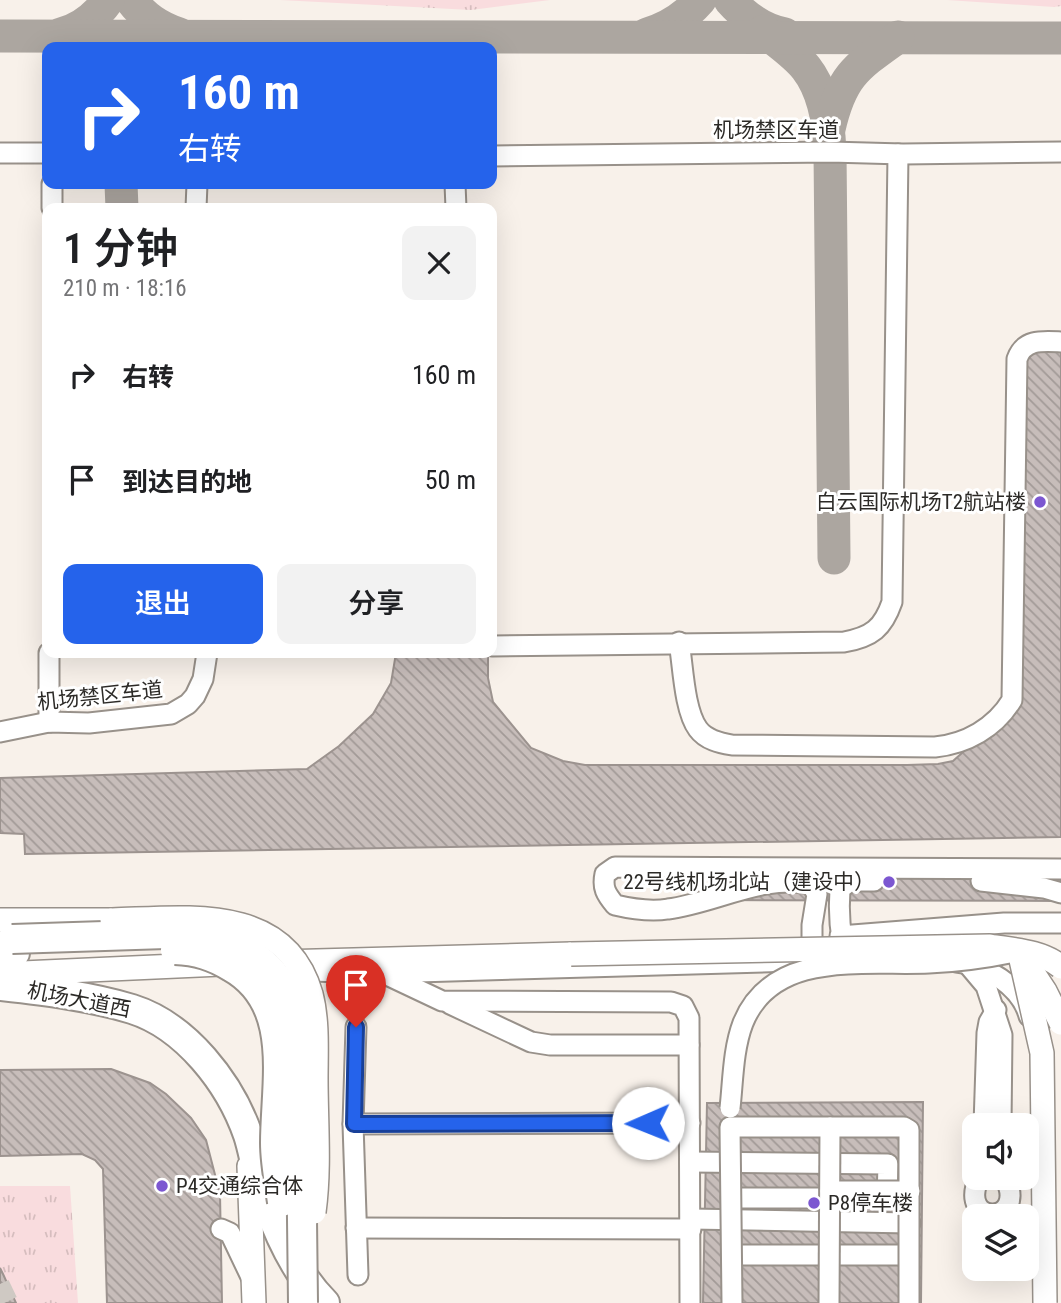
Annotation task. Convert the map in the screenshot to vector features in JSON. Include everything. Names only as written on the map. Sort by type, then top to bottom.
[{"type":"highway","points":[[4,945],[197,933],[223,939],[246,949],[271,970],[286,991],[297,1023],[300,1054],[303,1303]]},
{"type":"highway","points":[[4,945],[197,951],[241,972],[256,986],[268,1004],[278,1046],[275,1144],[282,1202],[296,1237],[310,1261],[347,1303]]},
{"type":"highway","name":"机场大道西","points":[[0,986],[134,1009],[160,1022],[202,1057],[234,1105],[286,1244],[313,1291],[325,1303]]},
{"type":"main road","points":[[4,945],[112,920],[194,918],[234,921],[258,930],[289,951],[304,972],[314,1014],[316,1166],[314,1206],[303,1273]]},
{"type":"main road","points":[[4,945],[210,965],[571,954],[990,946],[1019,950],[1053,960],[1061,967]]},
{"type":"main road","points":[[1019,950],[1061,1023]]},
{"type":"main road","points":[[1019,950],[1042,1053],[1045,1303]]},
{"type":"main road","points":[[247,1134],[254,1294]]},
{"type":"street","name":"机场禁区车道","points":[[497,156],[1061,152]]},
{"type":"street","points":[[0,153],[42,153]]},
{"type":"street","points":[[497,646],[844,642],[876,631],[886,619],[892,602],[898,154]]},
{"type":"street","points":[[679,642],[691,712],[699,730],[716,742],[732,745],[935,747],[953,745],[972,737],[995,722],[1012,700],[1017,359],[1020,350],[1027,344],[1061,342]]},
{"type":"street","points":[[49,658],[49,722]]},
{"type":"street","name":"机场禁区车道","points":[[0,732],[49,722],[89,723],[165,715],[180,710],[200,687],[206,658]]},
{"type":"street","points":[[1061,869],[615,867],[605,874],[603,883],[605,893],[615,905],[636,910],[668,909],[767,885],[796,881],[811,884],[850,881],[994,881],[1061,893]]},
{"type":"street","points":[[846,959],[838,914],[840,889],[850,881]]},
{"type":"street","points":[[811,884],[817,894],[817,908],[812,925],[812,961]]},
{"type":"street","points":[[840,936],[1004,923],[1061,923]]},
{"type":"street","points":[[732,1303],[730,1127],[736,1056],[743,1023],[761,997],[779,980],[823,965],[960,962],[1019,950]]},
{"type":"street","points":[[210,965],[384,973],[915,959],[966,963],[994,974],[1015,990],[1028,1011],[1035,1044],[1038,1086],[1038,1303]]},
{"type":"street","points":[[966,963],[986,986],[999,1022],[1002,1035],[1001,1113]]},
{"type":"street","points":[[384,973],[531,1042],[550,1045],[689,1045]]},
{"type":"street","points":[[1028,1011],[1036,993],[1061,975]]},
{"type":"street","points":[[984,1113],[987,1033],[994,1012],[1015,990]]},
{"type":"street","points":[[442,1001],[671,1002],[683,1006],[687,1012],[689,1045],[690,1303]]},
{"type":"street","points":[[356,1027],[354,1124],[358,1275]]},
{"type":"street","points":[[354,1124],[690,1123]]},
{"type":"street","points":[[730,1127],[907,1128],[911,1135],[909,1303]]},
{"type":"street","points":[[829,1303],[830,1127]]},
{"type":"street","points":[[731,1159],[911,1160]]},
{"type":"street","points":[[690,1161],[888,1164],[887,1199],[731,1198]]},
{"type":"street","points":[[975,1190],[978,1208],[985,1214],[995,1215],[1004,1211],[1009,1202],[1010,1190]]},
{"type":"street","points":[[830,1191],[910,1191]]},
{"type":"street","points":[[356,1228],[757,1221],[910,1223]]},
{"type":"street","points":[[221,1229],[230,1233],[254,1294]]},
{"type":"street","points":[[732,1255],[909,1255]]},
{"type":"green space","points":[[280,0],[550,0],[471,10]]},
{"type":"green space","points":[[947,0],[1061,0],[1061,6],[1054,7]]},
{"type":"green space","points":[[0,1186],[70,1186],[78,1303],[16,1303],[0,1268]]},
{"type":"building","name":"白云国际机场T2航站楼","points":[[1061,351],[1061,837],[25,854],[24,834],[0,833],[0,778],[307,769],[339,746],[373,714],[391,683],[395,658],[488,658],[488,678],[493,702],[531,748],[563,761],[585,765],[907,765],[953,761],[1010,710],[1022,352]]},
{"type":"building","name":"22号线机场北站（建设中）","points":[[718,863],[1061,864],[1061,901],[718,900]]},
{"type":"building","name":"P4交通综合体","points":[[111,1069],[150,1083],[166,1094],[191,1118],[206,1140],[220,1194],[222,1303],[107,1303],[103,1169],[95,1160],[82,1154],[0,1156],[0,1070]]},
{"type":"building","name":"P8停车楼","points":[[923,1102],[921,1303],[703,1303],[707,1103]]},
{"type":"building","points":[[0,1268],[3,1274],[16,1303],[0,1303]]},
{"type":"taxiway","points":[[61,34],[88,22],[108,0]]},
{"type":"taxiway","points":[[131,0],[152,21],[179,34]]},
{"type":"taxiway","points":[[647,34],[676,21],[700,0]]},
{"type":"taxiway","points":[[730,0],[755,22],[785,34]]},
{"type":"taxiway","points":[[764,31],[797,58],[812,77],[821,97],[828,130],[834,558]]},
{"type":"taxiway","points":[[0,36],[1061,38]]},
{"type":"taxiway","points":[[829,129],[839,96],[852,74],[898,37]]},
{"type":"taxiway","points":[[121,189],[122,203]]},
{"type":"tunnel","points":[[0,1284],[9,1303]]},
{"type":"place","name":"白云国际机场T2航站楼","points":[[1040,502]]},
{"type":"place","name":"22号线机场北站（建设中）","points":[[889,882]]},
{"type":"place","name":"P4交通综合体","points":[[162,1186]]},
{"type":"place","name":"P8停车楼","points":[[814,1203]]},
{"type":"route","points":[[356,1027],[354,1124],[648,1123]]}]
